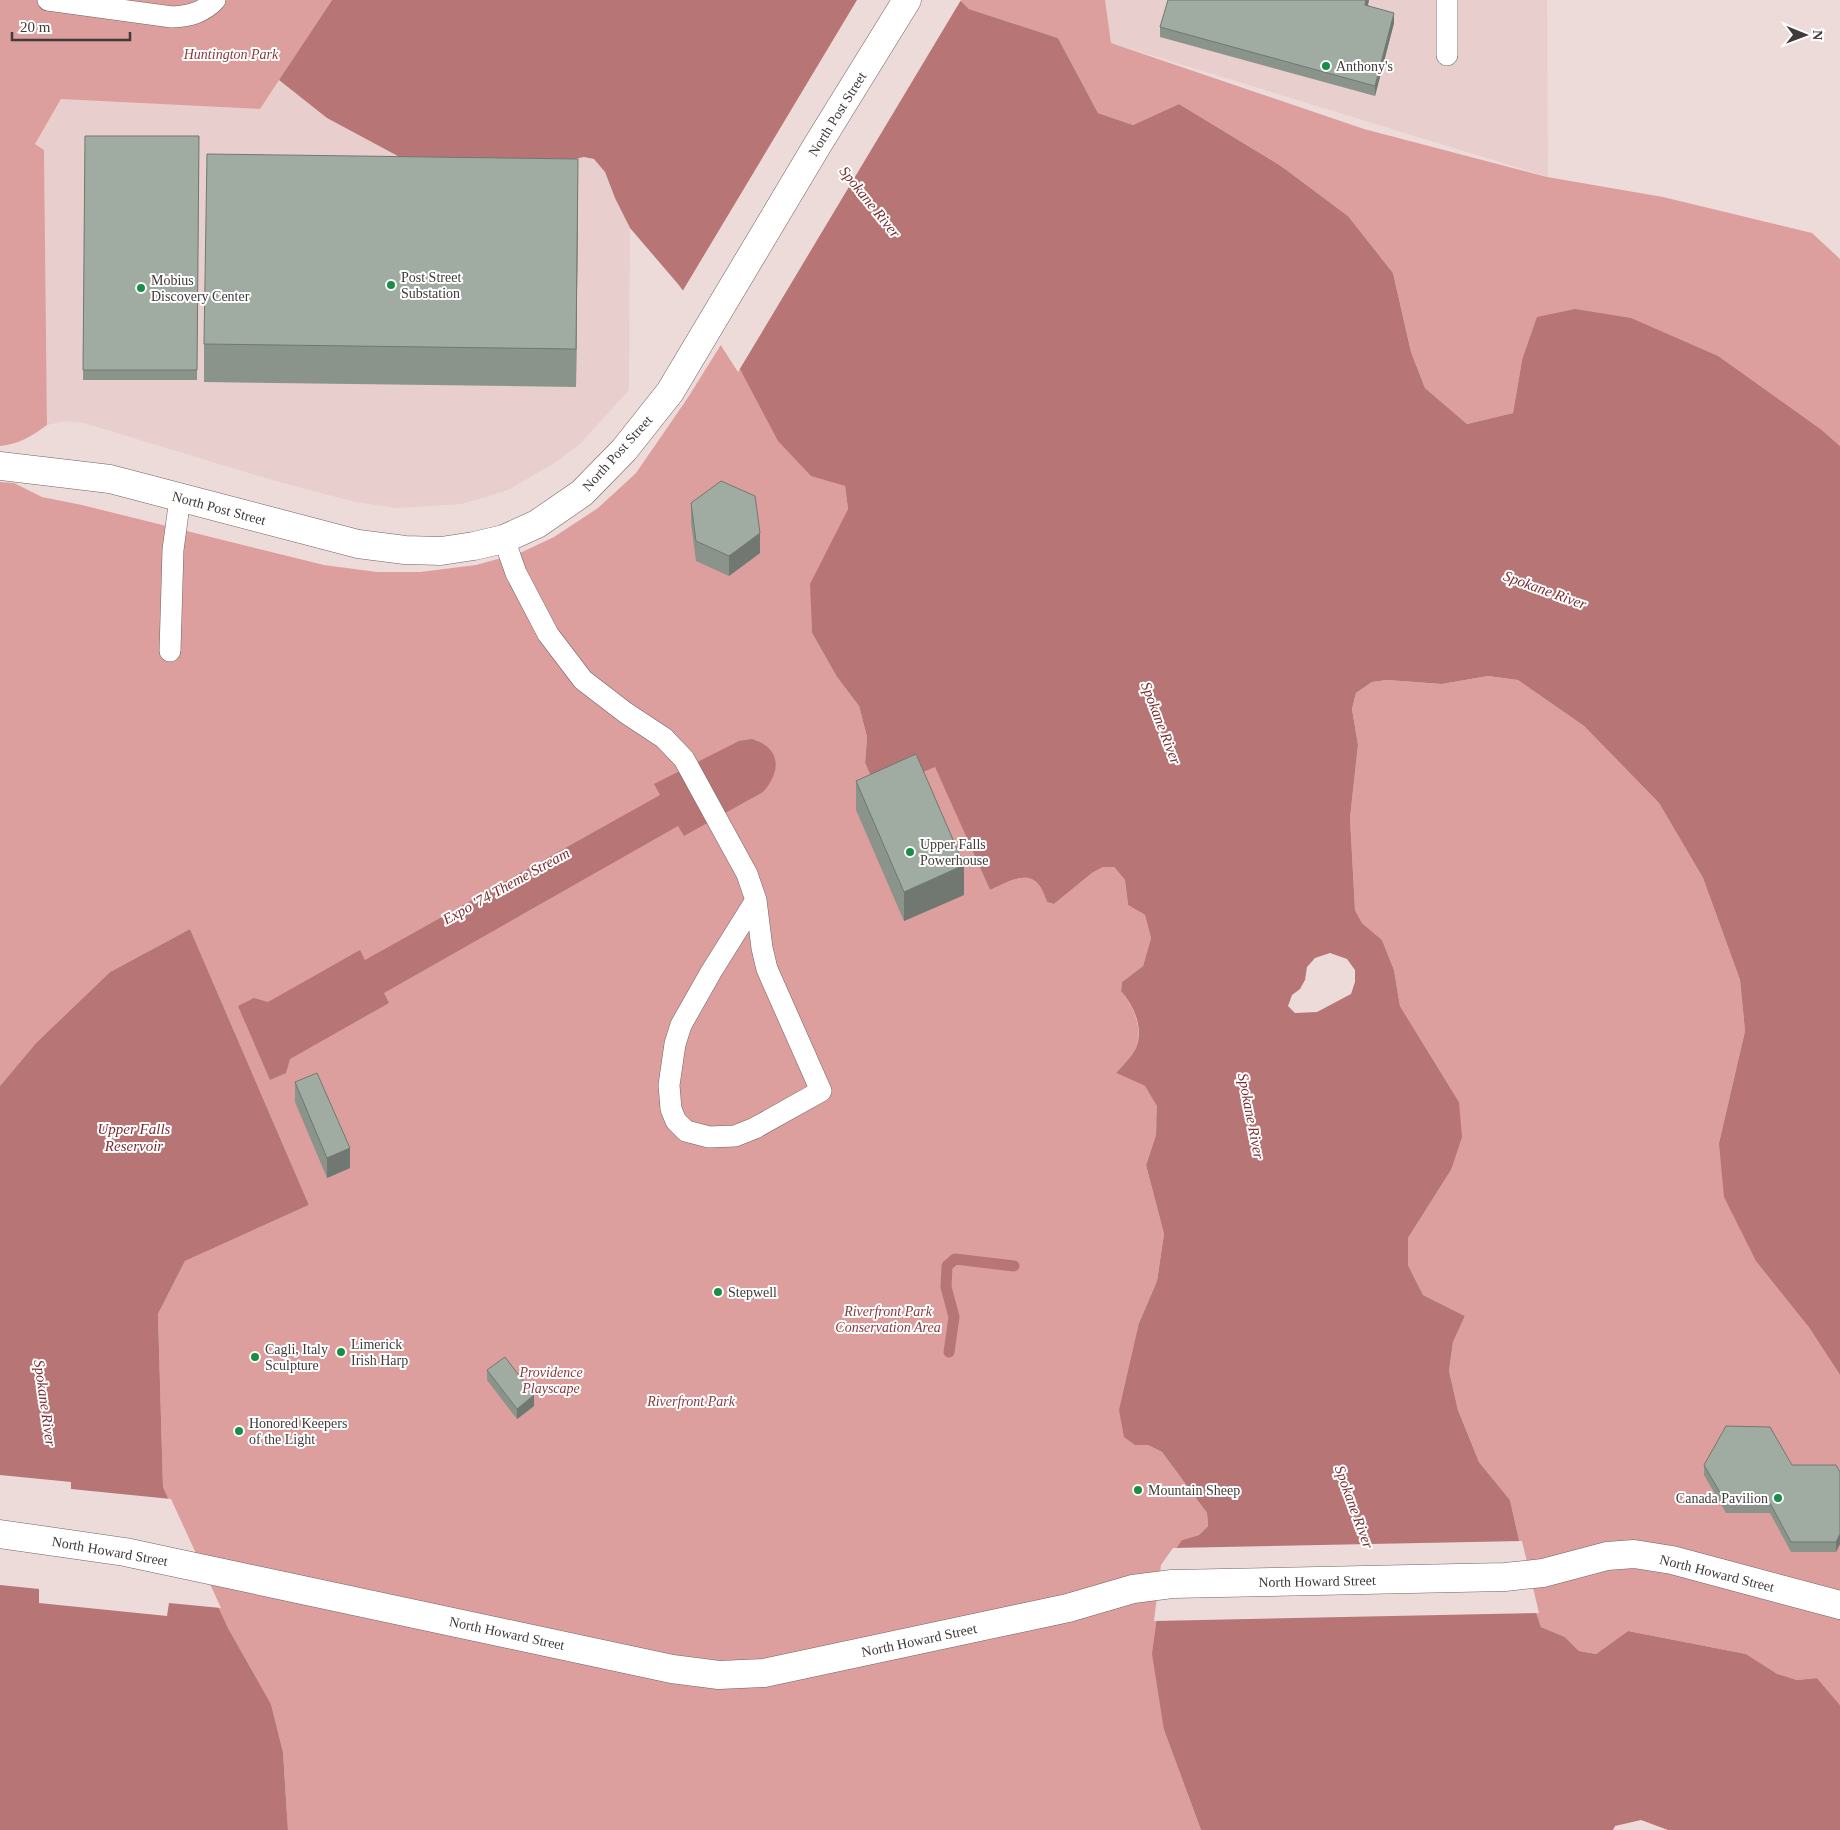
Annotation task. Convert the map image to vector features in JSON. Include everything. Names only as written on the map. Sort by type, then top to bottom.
[{"type":"street","name":"North Post Street","points":[[0,466],[110,479],[358,544],[396,549],[441,551],[474,546],[504,539],[537,524],[582,493],[624,450],[670,392],[818,144],[907,0]]},
{"type":"street","name":"North Howard Street","points":[[0,1534],[125,1552],[672,1669],[719,1675],[764,1673],[1068,1608],[1133,1588],[1172,1584],[1505,1577],[1544,1573],[1607,1556],[1634,1554],[1659,1558],[1840,1605]]},
{"type":"lane","points":[[48,0],[172,17],[189,16],[202,11],[215,0]]},
{"type":"lane","points":[[1447,0],[1447,55]]},
{"type":"lane","points":[[170,650],[173,550],[180,498]]},
{"type":"lane","points":[[504,539],[516,572],[548,634],[583,680],[626,713],[664,738],[684,759],[746,874],[756,900],[762,948],[767,969],[821,1091],[754,1128],[735,1136],[709,1137],[686,1131],[676,1122],[671,1109],[669,1085],[671,1065],[681,1025],[711,972],[756,900]]},
{"type":"shaded area","points":[[1105,0],[1547,0],[1548,177],[1111,43]]},
{"type":"shaded area","points":[[279,80],[327,118],[561,162],[584,157],[594,159],[605,172],[630,228],[629,390],[580,444],[553,464],[508,490],[462,504],[397,508],[355,502],[272,480],[84,423],[66,421],[47,425],[44,150],[35,144],[62,98],[260,109]]},
{"type":"green space","name":"Huntington Park","points":[[0,0],[332,0],[260,109],[61,99],[35,144],[44,150],[47,425],[25,439],[0,446]]},
{"type":"green space","points":[[960,0],[1105,0],[1111,43],[1364,129],[1547,177],[1663,197],[1812,233],[1840,259],[1840,446],[1823,431],[1522,360],[1513,413],[1467,424],[1425,388],[1411,352],[1393,273],[1348,216],[1281,166],[1179,104],[1133,125],[1098,113],[1058,38],[969,9]]},
{"type":"green space","name":"Riverfront Park","points":[[722,343],[811,475],[845,486],[848,509],[811,584],[812,633],[837,677],[859,706],[867,737],[865,763],[879,791],[935,766],[990,890],[1014,880],[1027,878],[1033,880],[1039,886],[1047,902],[1054,904],[1092,873],[1103,867],[1114,867],[1125,880],[1128,905],[1145,915],[1151,938],[1143,966],[1122,982],[1121,991],[1130,1004],[1136,1018],[1138,1040],[1132,1055],[1116,1073],[1145,1086],[1158,1106],[1156,1135],[1146,1165],[1164,1234],[1157,1281],[1139,1323],[1135,1445],[1148,1445],[1162,1452],[1207,1513],[1208,1526],[1199,1535],[1182,1540],[1164,1730],[1201,1830],[288,1830],[283,1752],[271,1704],[228,1628],[163,1487],[158,1314],[185,1261],[309,1205],[190,929],[110,972],[36,1043],[0,1086],[0,482],[14,483],[42,497],[82,505],[324,565],[377,572],[420,572],[476,565],[520,553],[554,537],[598,508],[636,473],[687,399]]},
{"type":"green space","points":[[1488,676],[1518,680],[1584,726],[1659,803],[1703,878],[1740,980],[1745,1031],[1719,1143],[1808,1326],[1840,1375],[1840,1705],[1817,1678],[1797,1680],[1777,1675],[1746,1654],[1628,1631],[1596,1654],[1579,1651],[1565,1637],[1541,1627],[1534,1607],[1510,1500],[1479,1462],[1458,1410],[1449,1371],[1453,1342],[1465,1316],[1423,1295],[1408,1265],[1408,1238],[1451,1170],[1459,1102],[1400,1006],[1394,970],[1382,940],[1362,923],[1355,910],[1350,818],[1358,745],[1352,709],[1356,693],[1372,682],[1387,680],[1442,684]]},
{"type":"water","name":"Spokane River","points":[[332,0],[960,0],[969,9],[1058,38],[1098,113],[1133,125],[1179,104],[1281,166],[1348,216],[1393,273],[1411,352],[1425,388],[1467,424],[1513,413],[1522,360],[1537,317],[1575,309],[1631,318],[1718,356],[1823,431],[1840,446],[1840,1375],[1808,1326],[1756,1261],[1724,1197],[1719,1143],[1745,1031],[1740,980],[1703,878],[1659,803],[1584,726],[1518,680],[1488,676],[1442,684],[1387,680],[1372,682],[1356,693],[1352,709],[1358,745],[1350,818],[1355,910],[1362,923],[1382,940],[1394,970],[1400,1006],[1459,1102],[1462,1137],[1451,1170],[1408,1238],[1408,1265],[1423,1295],[1465,1316],[1453,1342],[1449,1371],[1458,1410],[1479,1462],[1510,1500],[1534,1607],[1541,1627],[1565,1637],[1579,1651],[1596,1654],[1628,1631],[1746,1654],[1777,1674],[1797,1680],[1817,1678],[1840,1705],[1840,1830],[1668,1830],[1641,1820],[1615,1826],[1613,1830],[1201,1830],[1164,1730],[1152,1654],[1164,1566],[1182,1540],[1199,1535],[1208,1526],[1207,1513],[1162,1452],[1148,1445],[1135,1445],[1124,1437],[1119,1410],[1139,1323],[1157,1281],[1164,1234],[1146,1165],[1156,1135],[1157,1106],[1145,1086],[1116,1073],[1132,1055],[1138,1040],[1138,1025],[1134,1010],[1121,991],[1122,982],[1143,966],[1151,938],[1145,915],[1128,905],[1125,880],[1114,867],[1103,867],[1092,873],[1054,904],[1047,902],[1039,886],[1033,880],[1027,878],[1014,880],[990,890],[935,767],[878,791],[865,763],[867,737],[859,706],[837,677],[812,633],[810,584],[848,509],[845,486],[811,476],[778,441],[741,371],[722,343],[678,284],[630,228],[605,172],[594,159],[584,157],[561,162],[424,170],[327,118],[279,80]],"holes":[[[1330,953],[1347,959],[1355,970],[1355,982],[1351,994],[1317,1012],[1295,1013],[1288,1006],[1292,995],[1300,989],[1305,980],[1307,967],[1315,958]]]},
{"type":"water","name":"Expo '74 Theme Stream","points":[[752,739],[769,748],[776,761],[773,777],[763,792],[684,836],[678,826],[384,993],[389,1003],[290,1059],[286,1073],[270,1080],[238,1006],[254,998],[268,1002],[360,950],[365,960],[660,795],[654,784],[739,741]]},
{"type":"water","name":"Upper Falls Reservoir","points":[[190,929],[309,1205],[185,1261],[158,1314],[163,1487],[228,1628],[271,1704],[283,1752],[288,1830],[0,1830],[0,1086],[36,1043],[110,972]]},
{"type":"pier","points":[[857,0],[961,0],[738,372],[682,292]]},
{"type":"pier","points":[[0,1475],[71,1482],[71,1489],[171,1499],[221,1608],[169,1603],[167,1616],[39,1603],[39,1589],[0,1585]]},
{"type":"pier","points":[[1522,1541],[1539,1613],[1154,1621],[1161,1565],[1173,1548]]},
{"type":"building","name":"Anthony's","points":[[1168,0],[1366,0],[1365,5],[1394,13],[1375,86],[1160,27]]},
{"type":"building","name":"Mobius Discovery Center","points":[[85,136],[199,136],[197,370],[83,370]]},
{"type":"building","name":"Post Street Substation","points":[[207,154],[578,159],[576,349],[204,344]]},
{"type":"building","points":[[721,481],[755,496],[760,533],[729,556],[696,541],[691,503]]},
{"type":"building","name":"Upper Falls Powerhouse","points":[[916,754],[964,865],[904,892],[856,781]]},
{"type":"building","points":[[317,1073],[350,1148],[327,1158],[295,1082]]},
{"type":"building","points":[[505,1357],[534,1395],[517,1409],[487,1370]]},
{"type":"building","name":"Canada Pavilion","points":[[1726,1426],[1770,1427],[1792,1465],[1836,1465],[1840,1472],[1840,1534],[1836,1542],[1791,1542],[1770,1503],[1726,1503],[1704,1465]]},
{"type":"waterway","points":[[949,1352],[954,1317],[946,1287],[947,1266],[955,1259],[1014,1266]]},
{"type":"place","name":"Anthony's","points":[[1326,66]]},
{"type":"place","name":"Post Street Substation","points":[[391,285]]},
{"type":"place","name":"Mobius Discovery Center","points":[[141,288]]},
{"type":"place","name":"Upper Falls Powerhouse","points":[[910,852]]},
{"type":"place","name":"Stepwell","points":[[718,1292]]},
{"type":"place","name":"Limerick Irish Harp","points":[[341,1352]]},
{"type":"place","name":"Cagli, Italy Sculpture","points":[[255,1357]]},
{"type":"place","name":"Honored Keepers of the Light","points":[[239,1431]]},
{"type":"place","name":"Mountain Sheep","points":[[1138,1490]]},
{"type":"place","name":"Canada Pavilion","points":[[1778,1498]]},
{"type":"park label","name":"Riverfront Park Conservation Area","points":[[888,1319]]},
{"type":"park label","name":"Providence Playscape","points":[[551,1380]]}]
